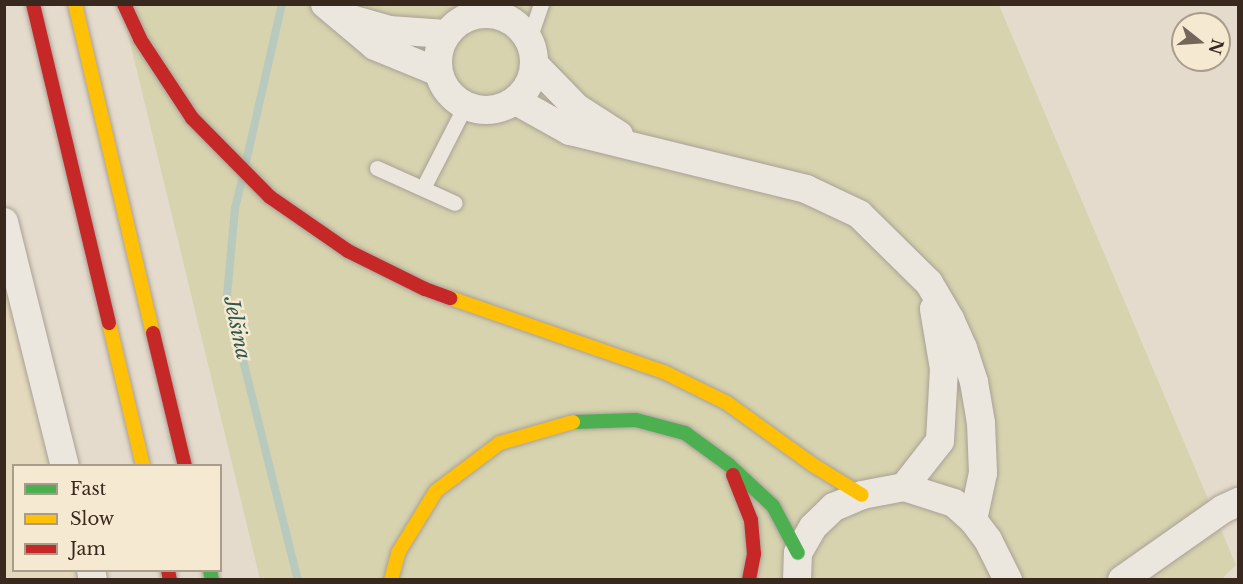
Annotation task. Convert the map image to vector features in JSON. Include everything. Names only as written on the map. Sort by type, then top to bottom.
[{"type":"highway","points":[[33,4],[143,464]]},
{"type":"highway","points":[[75,4],[185,464]]},
{"type":"highway","points":[[124,4],[140,39],[192,118],[270,197],[348,251],[425,289],[664,372],[727,403],[813,465],[862,495]]},
{"type":"highway","points":[[391,579],[398,553],[436,491],[500,443],[581,420],[636,420],[685,433],[729,465],[773,506],[798,566]]},
{"type":"highway","points":[[729,465],[751,520],[754,554],[749,579]]},
{"type":"street","points":[[532,52],[529,85],[516,101],[500,109],[482,111],[465,106],[447,92],[438,72],[438,52],[446,34],[462,20],[490,9],[517,24],[532,52],[577,108],[636,146]]},
{"type":"street","points":[[331,10],[389,30],[446,34]]},
{"type":"street","points":[[331,10],[375,46],[438,72]]},
{"type":"street","points":[[516,101],[570,131],[806,189],[859,214],[929,283],[950,319],[974,382],[981,423],[983,473],[973,519]]},
{"type":"street","points":[[4,222],[65,464]]},
{"type":"street","points":[[904,487],[940,441],[944,369],[929,283]]},
{"type":"street","points":[[798,566],[813,527],[834,507],[862,495],[904,487],[954,503],[973,519],[988,540],[1008,579]]},
{"type":"street","points":[[1122,579],[1223,509],[1239,502]]},
{"type":"lane","points":[[532,52],[541,4]]},
{"type":"lane","points":[[423,188],[465,106]]},
{"type":"lane","points":[[377,168],[455,202]]},
{"type":"shaded area","points":[[121,5],[999,5],[1236,565],[1221,580],[260,579]]},
{"type":"shaded area","points":[[4,256],[52,464],[12,464],[12,572],[76,572],[78,579],[5,579]]},
{"type":"waterway","name":"Jelšina","points":[[246,162],[282,4]]},
{"type":"waterway","name":"Jelšina","points":[[242,180],[235,208],[227,296],[298,580]]},
{"type":"traffic: fast","points":[[573,422],[636,420],[685,433],[729,465],[773,506],[798,553]]},
{"type":"traffic: fast","points":[[210,572],[212,580]]},
{"type":"traffic: slow","points":[[75,4],[153,333]]},
{"type":"traffic: slow","points":[[450,298],[664,372],[727,403],[813,465],[862,495]]},
{"type":"traffic: slow","points":[[109,323],[143,464]]},
{"type":"traffic: slow","points":[[391,580],[398,553],[436,491],[500,443],[573,422]]},
{"type":"traffic: jam","points":[[33,4],[109,323]]},
{"type":"traffic: jam","points":[[124,4],[140,39],[192,118],[270,197],[348,251],[425,289],[450,298]]},
{"type":"traffic: jam","points":[[153,333],[185,464]]},
{"type":"traffic: jam","points":[[733,475],[751,520],[754,554],[749,580]]},
{"type":"traffic: jam","points":[[168,572],[170,580]]}]
